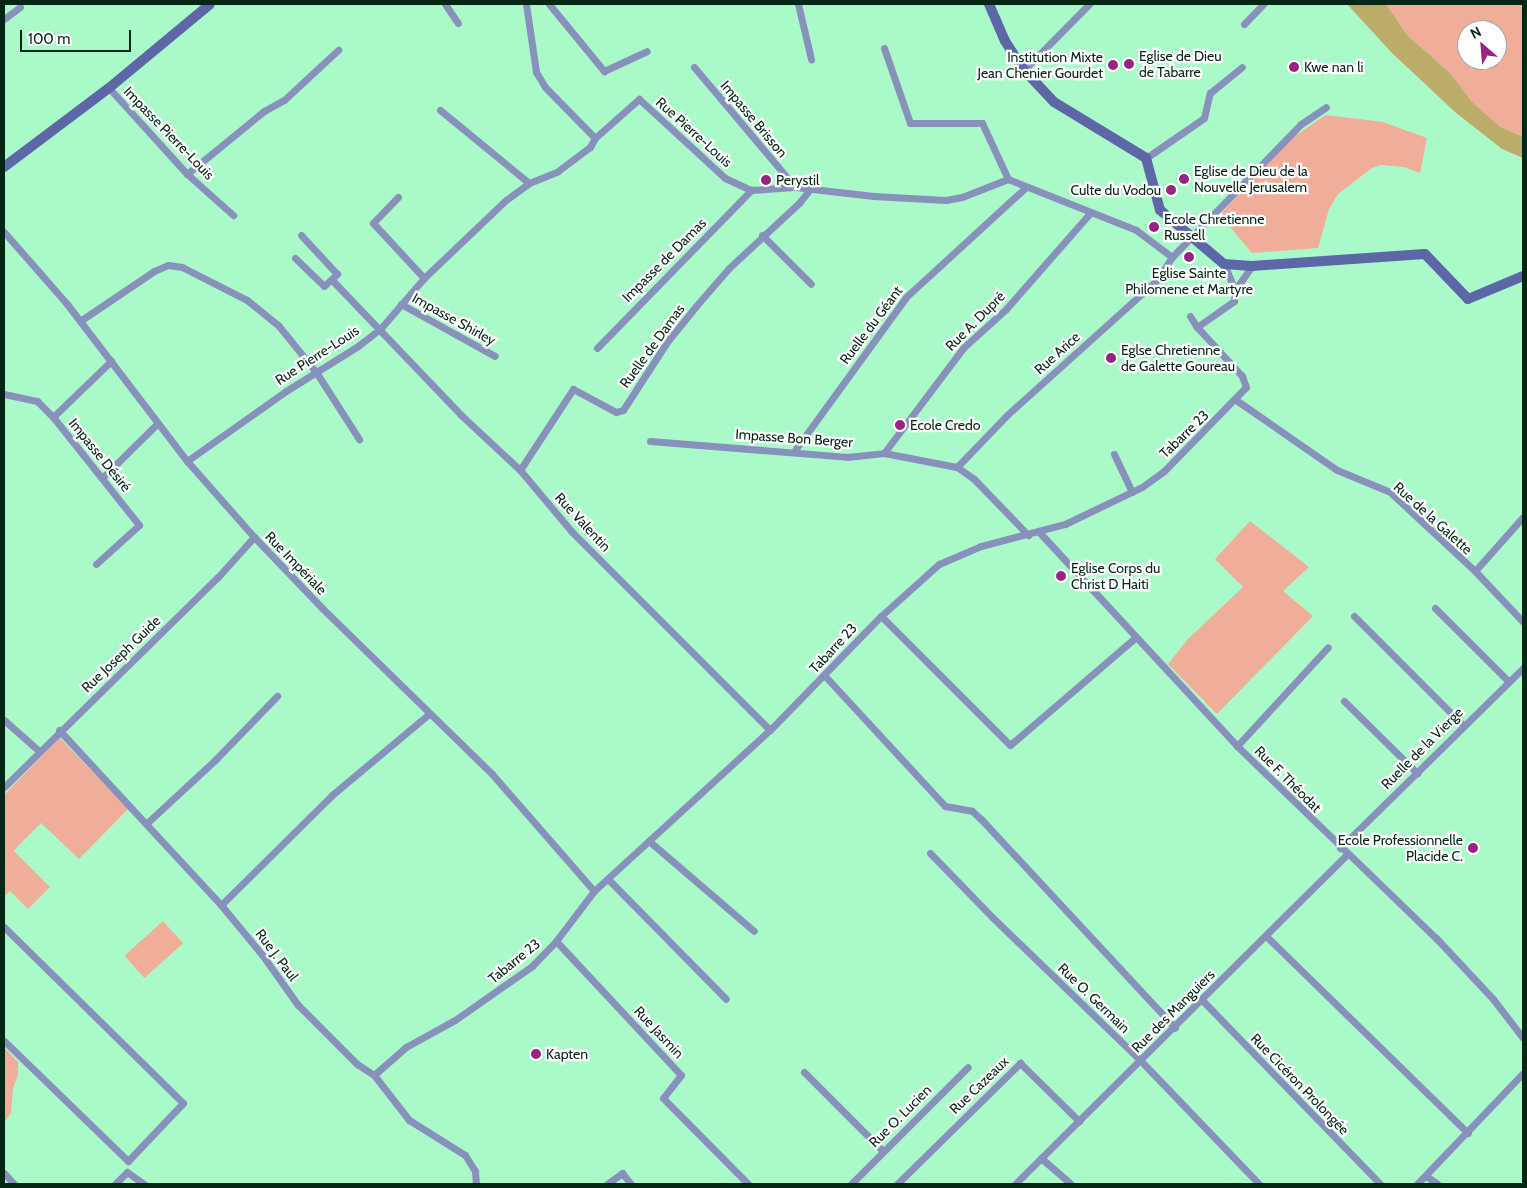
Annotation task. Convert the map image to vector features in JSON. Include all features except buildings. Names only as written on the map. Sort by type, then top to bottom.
[{"type":"street","points":[[4,167],[110,88],[210,4]]},
{"type":"street","points":[[445,4],[458,22]]},
{"type":"street","points":[[526,4],[536,72],[545,87],[594,138]]},
{"type":"street","points":[[549,4],[604,71],[647,51]]},
{"type":"street","points":[[798,4],[810,59]]},
{"type":"street","points":[[989,4],[1005,41],[1024,70],[1054,102],[1146,158],[1160,210],[1192,235],[1224,264],[1235,290],[1234,302],[1197,327],[1190,316]]},
{"type":"street","points":[[1024,70],[1090,4]]},
{"type":"street","points":[[1244,24],[1263,4]]},
{"type":"street","points":[[4,19],[20,7]]},
{"type":"street","points":[[884,48],[910,123],[982,122],[1008,179],[1136,230],[1172,257],[1192,235],[1227,204],[1301,124],[1326,107]]},
{"type":"street","points":[[187,174],[264,111],[284,100],[338,50]]},
{"type":"street","name":"Impasse Brisson","points":[[694,67],[795,187]]},
{"type":"street","points":[[1146,158],[1204,118],[1210,93],[1242,67]]},
{"type":"street","name":"Impasse Pierre-Louis","points":[[110,88],[187,174],[233,215]]},
{"type":"street","name":"Rue Pierre-Louis","points":[[187,461],[381,328],[424,278],[506,200],[528,183],[558,171],[590,147],[594,138],[639,99],[725,178],[751,190],[795,187],[946,200],[962,197],[1008,179]]},
{"type":"street","points":[[440,110],[528,183]]},
{"type":"street","name":"Ruelle du Géant","points":[[794,450],[906,298],[1026,186]]},
{"type":"street","name":"Ruelle de Damas","points":[[520,470],[572,389],[616,412],[623,410],[667,342],[762,235],[799,203],[810,189]]},
{"type":"street","name":"Impasse de Damas","points":[[597,348],[751,190]]},
{"type":"street","points":[[398,197],[373,223],[424,278]]},
{"type":"street","name":"Rue A. Dupré","points":[[884,453],[963,348],[1006,309],[1090,213]]},
{"type":"street","name":"Rue Impériale","points":[[4,232],[80,320],[187,461],[254,537],[429,714],[492,774],[594,891]]},
{"type":"street","points":[[295,258],[324,286],[332,280],[337,271],[301,235]]},
{"type":"street","points":[[762,235],[811,284]]},
{"type":"street","points":[[1224,264],[1252,266],[1426,254],[1468,299],[1523,276]]},
{"type":"street","name":"Rue Arice","points":[[957,467],[1007,415],[1158,280],[1172,257]]},
{"type":"street","points":[[80,320],[154,271],[168,265],[182,266],[247,300],[278,326],[316,372],[359,440]]},
{"type":"street","points":[[1235,290],[1252,266]]},
{"type":"street","name":"Rue Valentin","points":[[332,280],[381,328],[461,415],[520,470],[572,532],[770,730]]},
{"type":"street","name":"Impasse Shirley","points":[[401,304],[495,356]]},
{"type":"street","name":"Tabarre 23","points":[[374,1075],[406,1047],[455,1020],[532,966],[556,941],[594,891],[770,730],[825,676],[881,616],[924,576],[956,554],[1040,533],[1132,492],[1164,471],[1243,392],[1245,382],[1197,327]]},
{"type":"street","name":"Impasse Désiré","points":[[96,564],[139,526],[54,417],[111,361]]},
{"type":"street","points":[[4,394],[37,401],[54,417]]},
{"type":"street","name":"Rue de la Galette","points":[[1236,400],[1337,470],[1390,492],[1475,571],[1523,517]]},
{"type":"street","points":[[102,478],[158,423]]},
{"type":"street","name":"Impasse Bon Berger","points":[[650,441],[794,450],[847,457],[884,453],[957,467],[974,479],[1028,535]]},
{"type":"street","points":[[1114,454],[1132,492]]},
{"type":"street","name":"Rue F. Théodat","points":[[1040,533],[1237,746],[1340,848],[1436,938],[1493,1000],[1523,1038]]},
{"type":"street","name":"Rue Joseph Guide","points":[[4,787],[38,750],[218,576],[254,537]]},
{"type":"street","points":[[1475,571],[1523,622]]},
{"type":"street","points":[[1435,608],[1508,681]]},
{"type":"street","points":[[881,616],[1010,745],[1136,636]]},
{"type":"street","points":[[1354,616],[1463,725]]},
{"type":"street","points":[[1237,746],[1328,647]]},
{"type":"street","name":"Ruelle de la Vierge","points":[[1340,848],[1523,668]]},
{"type":"street","points":[[825,676],[946,806],[972,812],[981,819],[1175,1028]]},
{"type":"street","points":[[147,823],[216,759],[277,696]]},
{"type":"street","points":[[1344,701],[1416,772]]},
{"type":"street","points":[[221,905],[332,795],[429,714]]},
{"type":"street","points":[[4,720],[38,750]]},
{"type":"street","name":"Rue J. Paul","points":[[59,730],[221,905],[263,956],[298,1005],[357,1064],[374,1075],[409,1120],[465,1155],[475,1170],[476,1184]]},
{"type":"street","points":[[650,841],[754,931]]},
{"type":"street","name":"Rue O. Germain","points":[[930,853],[992,917],[1141,1060],[1259,1184]]},
{"type":"street","name":"Rue des Manguiers","points":[[1015,1184],[1175,1028],[1347,854]]},
{"type":"street","points":[[608,879],[726,999]]},
{"type":"street","points":[[4,927],[183,1103],[128,1160],[4,1041]]},
{"type":"street","points":[[1266,936],[1468,1133]]},
{"type":"street","name":"Rue Jasmin","points":[[556,941],[681,1075],[663,1098],[748,1184]]},
{"type":"street","name":"Rue Cicéron Prolongée","points":[[1202,1000],[1380,1184]]},
{"type":"street","name":"Rue Cazeaux","points":[[897,1184],[1020,1063],[1079,1121]]},
{"type":"street","name":"Rue O. Lucien","points":[[851,1184],[968,1067]]},
{"type":"street","points":[[804,1072],[882,1151]]},
{"type":"street","points":[[1417,1184],[1468,1133],[1523,1073]]},
{"type":"street","points":[[1041,1158],[1071,1184]]},
{"type":"street","points":[[114,1184],[127,1172],[144,1184]]},
{"type":"street","points":[[4,1173],[14,1184]]},
{"type":"street","points":[[607,1184],[622,1173],[631,1184]]},
{"type":"street","points":[[1426,1176],[1438,1184]]},
{"type":"shaded area","points":[[1347,4],[1386,4],[1407,35],[1451,74],[1472,102],[1500,127],[1523,137],[1523,158],[1502,149],[1455,112],[1392,53]]},
{"type":"shaded area","points":[[1386,4],[1523,4],[1523,137],[1499,127],[1472,102],[1451,74],[1407,35]]},
{"type":"shaded area","points":[[1326,115],[1383,122],[1427,138],[1420,173],[1404,167],[1381,165],[1372,168],[1338,194],[1329,209],[1318,248],[1252,253],[1220,215],[1283,144]]},
{"type":"shaded area","points":[[1250,521],[1309,567],[1283,591],[1313,616],[1217,714],[1168,664],[1188,639],[1243,587],[1215,559]]},
{"type":"shaded area","points":[[60,738],[128,809],[79,859],[41,823],[17,847],[14,851],[50,887],[28,909],[10,891],[4,897],[4,795]]},
{"type":"shaded area","points":[[163,921],[183,943],[144,978],[124,956]]},
{"type":"shaded area","points":[[4,1047],[18,1062],[18,1075],[13,1088],[11,1113],[4,1123]]},
{"type":"place","name":"Eglise de Dieu de Tabarre","points":[[1129,64]]},
{"type":"place","name":"Institution Mixte Jean Chenier Gourdet","points":[[1113,65]]},
{"type":"place","name":"Kwe nan li","points":[[1294,67]]},
{"type":"place","name":"Eglise de Dieu de la Nouvelle Jerusalem","points":[[1184,179]]},
{"type":"place","name":"Perystil","points":[[766,180]]},
{"type":"place","name":"Culte du Vodou","points":[[1171,190]]},
{"type":"place","name":"Ecole Chretienne Russell","points":[[1154,227]]},
{"type":"place","name":"Eglise Sainte Philomene et Martyre","points":[[1189,257]]},
{"type":"place","name":"Eglse Chretienne de Galette Goureau","points":[[1111,358]]},
{"type":"place","name":"Ecole Credo","points":[[900,425]]},
{"type":"place","name":"Eglise Corps du Christ D Haiti","points":[[1061,576]]},
{"type":"place","name":"Ecole Professionnelle Placide C.","points":[[1473,848]]},
{"type":"place","name":"Kapten","points":[[536,1054]]}]
